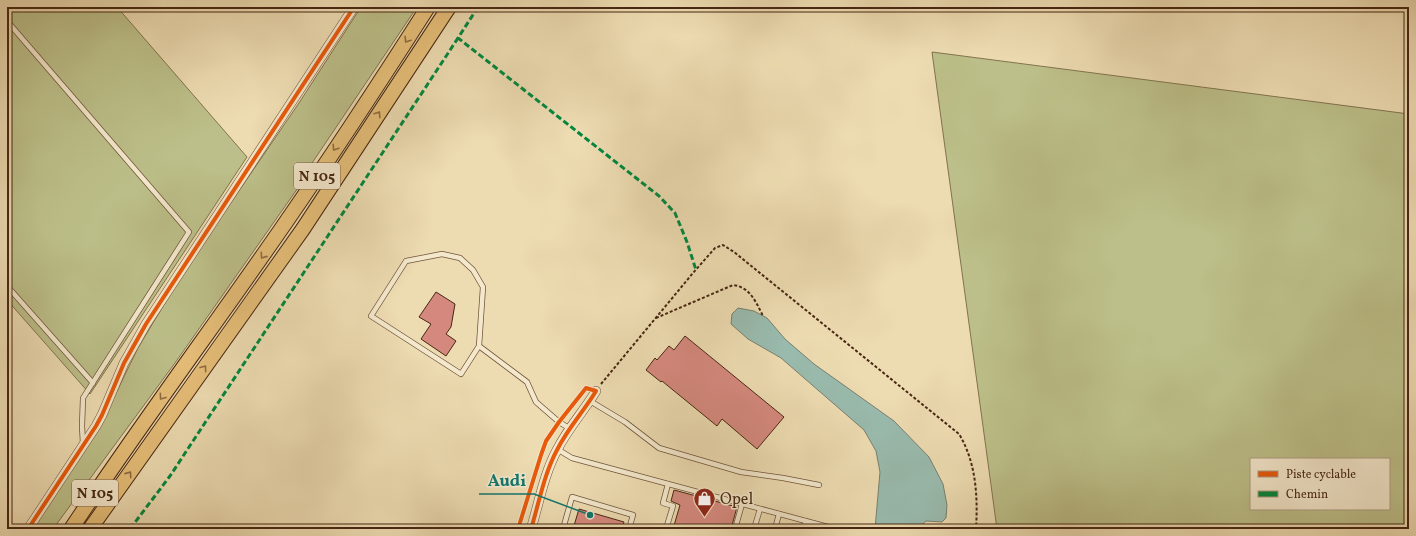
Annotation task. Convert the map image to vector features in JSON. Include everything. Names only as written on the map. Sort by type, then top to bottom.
[{"type":"highway","name":"N 105","points":[[71,529],[119,457],[288,220],[428,7]]},
{"type":"highway","name":"N 105","points":[[90,529],[303,229],[449,7]]},
{"type":"street","points":[[28,529],[102,415],[124,363],[146,324],[354,7]]},
{"type":"street","points":[[531,529],[551,462],[557,449],[569,428],[596,391]]},
{"type":"lane","points":[[7,21],[190,232],[83,398],[83,446]]},
{"type":"lane","points":[[442,254],[460,258],[473,270],[483,287],[479,346],[461,374],[371,316],[406,261],[442,254]]},
{"type":"lane","points":[[7,286],[93,383]]},
{"type":"lane","points":[[479,346],[527,382],[536,402],[559,422],[569,428]]},
{"type":"lane","points":[[590,401],[625,422],[659,448],[741,472],[819,485]]},
{"type":"lane","points":[[557,449],[572,458],[828,527]]},
{"type":"lane","points":[[666,529],[672,506],[663,504],[668,484]]},
{"type":"lane","points":[[563,529],[572,497],[633,515],[629,529]]},
{"type":"lane","points":[[735,529],[742,504]]},
{"type":"lane","points":[[754,529],[760,509]]},
{"type":"lane","points":[[775,529],[779,514]]},
{"type":"lane","points":[[804,529],[806,521]]},
{"type":"path","points":[[596,391],[693,272],[715,248],[723,245],[734,252],[959,434],[965,444],[973,468],[976,489],[976,529]]},
{"type":"path","points":[[655,318],[733,285],[741,286],[752,294],[763,316]]},
{"type":"green space","points":[[7,7],[117,7],[247,157],[90,394],[7,300]]},
{"type":"green space","points":[[361,7],[417,7],[308,169],[300,185],[175,363],[53,529],[32,529],[99,428],[138,348],[171,293],[299,103]]},
{"type":"green space","points":[[932,52],[1409,114],[1409,529],[997,529]]},
{"type":"shaded area","points":[[738,308],[754,311],[767,318],[785,339],[814,364],[894,421],[929,457],[943,484],[947,505],[946,518],[942,522],[926,521],[917,529],[875,529],[880,472],[876,451],[864,430],[781,358],[748,339],[731,324],[732,314]]},
{"type":"building","points":[[436,292],[455,304],[451,327],[446,334],[456,341],[446,356],[421,339],[431,324],[419,317]]},
{"type":"building","points":[[685,336],[784,417],[757,449],[722,419],[717,426],[662,381],[661,382],[646,370],[655,358],[657,360],[669,346],[674,350]]},
{"type":"building","name":"Opel","points":[[674,490],[737,507],[731,529],[673,529],[680,505],[671,501]]},
{"type":"building","points":[[579,509],[624,522],[622,529],[573,529]]},
{"type":"marked path","points":[[478,7],[458,38],[659,196],[675,213],[687,242],[696,270]]},
{"type":"marked path","points":[[130,529],[170,476],[458,38]]},
{"type":"cycle path","points":[[28,529],[96,426],[124,363],[146,324],[354,7]]},
{"type":"cycle path","points":[[518,529],[546,441],[586,388],[596,391],[566,434],[552,459],[531,529]]},
{"type":"place","name":"Audi","points":[[590,515]]},
{"type":"place","name":"Opel","points":[[705,518]]}]
